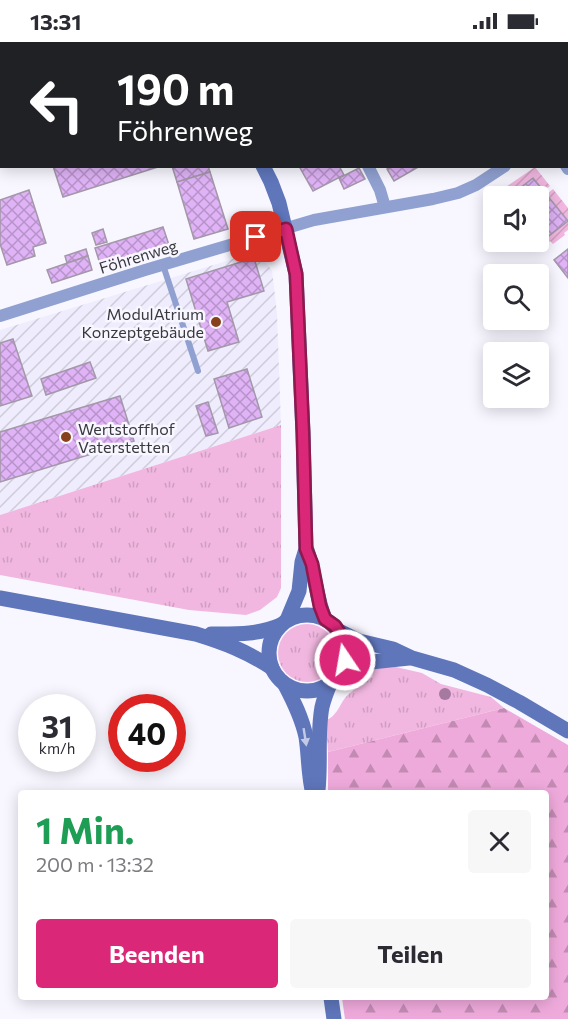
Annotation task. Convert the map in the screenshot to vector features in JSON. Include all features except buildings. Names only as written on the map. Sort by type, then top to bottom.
[{"type":"street","points":[[264,168],[279,203],[296,274],[306,549],[299,591],[284,623],[271,641],[269,659],[275,674],[285,685],[302,722],[306,738],[309,779],[313,790]]},
{"type":"street","points":[[369,168],[380,190],[385,207]]},
{"type":"street","name":"Föhrenweg","points":[[0,316],[314,220],[458,193],[502,168]]},
{"type":"street","points":[[306,549],[312,564],[320,606],[325,619]]},
{"type":"street","points":[[0,598],[196,634],[243,650],[272,668]]},
{"type":"street","points":[[196,634],[257,633],[268,631],[296,616],[316,616],[325,619],[352,638],[454,670],[487,685],[568,731]]},
{"type":"street","points":[[285,685],[308,692],[324,688],[338,676],[343,668],[346,652],[339,631]]},
{"type":"street","points":[[343,668],[371,662],[412,658]]},
{"type":"street","points":[[316,790],[319,778],[321,716],[330,684]]},
{"type":"street","points":[[331,1000],[334,1019]]},
{"type":"lane","points":[[163,265],[198,371]]},
{"type":"shaded area","points":[[256,252],[272,270],[277,313],[281,425],[0,515],[0,330]]},
{"type":"green space","points":[[536,168],[550,186],[540,186],[533,178],[523,186],[507,186]]},
{"type":"green space","points":[[553,189],[568,208],[568,221],[549,197],[549,192]]},
{"type":"green space","points":[[568,221],[568,230],[564,233],[565,235],[553,244],[549,242],[549,236]]},
{"type":"green space","points":[[281,425],[281,588],[277,597],[260,610],[246,615],[189,610],[0,575],[0,515]]},
{"type":"green space","points":[[307,624],[318,626],[331,637],[336,653],[334,664],[323,677],[307,682],[296,680],[283,669],[278,653],[280,642],[291,629]]},
{"type":"green space","points":[[396,667],[422,673],[441,684],[491,697],[504,708],[328,752],[326,720],[335,714],[348,695],[372,677],[374,668]]},
{"type":"green space","points":[[504,708],[568,745],[568,1019],[345,1019],[342,1000],[549,1000],[549,790],[328,790],[328,752]]},
{"type":"place","name":"ModulAtrium Konzeptgebäude","points":[[216,322]]},
{"type":"place","name":"Wertstoffhof Vaterstetten","points":[[66,437]]},
{"type":"route","points":[[256,237],[286,229],[296,274],[306,549],[312,564],[320,606],[325,619],[335,626],[343,638],[345,660]]}]
